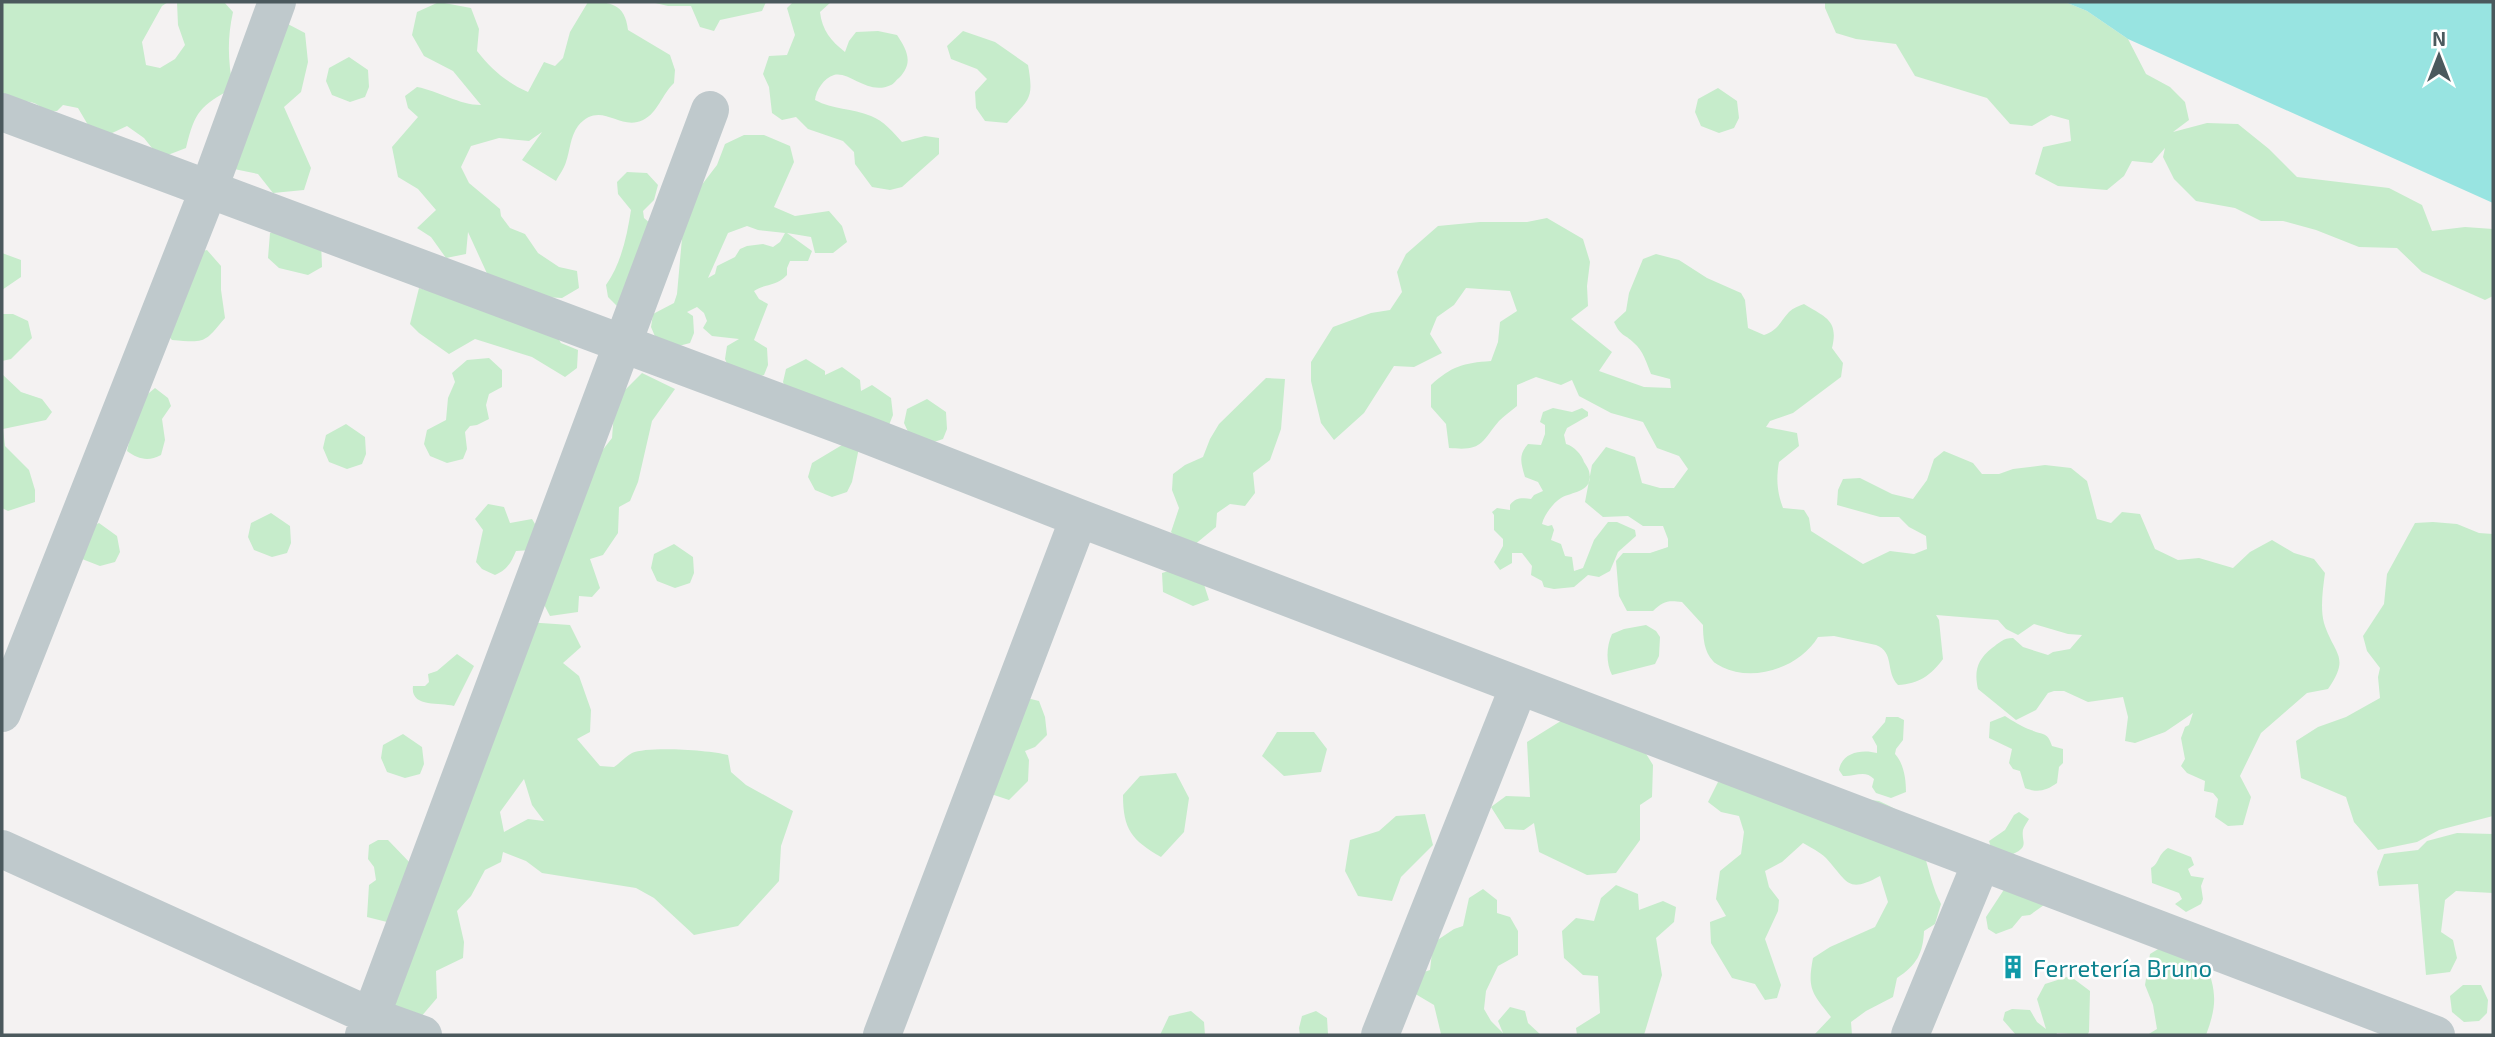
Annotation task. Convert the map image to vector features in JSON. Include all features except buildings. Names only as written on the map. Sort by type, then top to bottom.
[{"type":"street","points":[[2,713],[208,191],[277,2]]},
{"type":"street","points":[[367,1026],[709,110]]},
{"type":"street","points":[[2,112],[862,433],[2436,1035]]},
{"type":"street","points":[[882,1035],[1079,518]]},
{"type":"street","points":[[1380,1035],[1519,686]]},
{"type":"street","points":[[2,849],[367,1026],[423,1035]]},
{"type":"street","points":[[1910,1035],[1981,863]]},
{"type":"green space","points":[[2,2],[168,2],[162,6],[142,42],[146,65],[160,68],[175,59],[185,45],[178,25],[177,2],[224,2],[233,12],[229,50],[233,88],[200,111],[192,126],[186,148],[160,158],[144,138],[127,126],[110,134],[88,125],[78,108],[63,105],[57,111],[45,112],[31,102],[2,100]]},
{"type":"green space","points":[[439,2],[471,8],[479,29],[477,51],[500,75],[528,92],[544,62],[555,66],[563,58],[570,32],[588,2],[610,4],[620,9],[628,30],[670,55],[675,70],[674,83],[652,113],[634,123],[602,115],[586,118],[575,130],[565,165],[556,181],[522,160],[542,132],[529,141],[499,138],[471,146],[461,167],[469,183],[500,209],[501,216],[510,228],[525,234],[538,253],[559,267],[577,271],[579,288],[562,298],[545,297],[490,280],[468,232],[466,254],[446,258],[431,237],[417,228],[436,210],[418,189],[398,177],[392,147],[418,117],[408,108],[405,96],[417,87],[465,103],[481,105],[453,71],[424,56],[412,35],[417,12]]},
{"type":"green space","points":[[651,2],[766,2],[762,11],[720,20],[714,31],[700,27],[691,6],[668,6]]},
{"type":"green space","points":[[793,2],[831,2],[820,12],[821,18],[828,35],[845,52],[856,32],[878,31],[897,35],[901,41],[908,62],[904,72],[892,84],[875,88],[846,76],[834,75],[821,85],[815,100],[876,118],[902,142],[925,136],[939,138],[939,154],[902,187],[890,190],[872,187],[855,164],[854,152],[843,141],[808,129],[796,117],[782,120],[772,113],[769,87],[763,74],[769,56],[787,55],[795,35],[787,8]]},
{"type":"green space","points":[[1825,2],[2065,2],[2087,11],[2128,39],[2146,74],[2170,87],[2185,102],[2189,120],[2173,132],[2207,123],[2238,124],[2269,149],[2297,177],[2389,188],[2422,205],[2432,231],[2465,227],[2493,229],[2493,296],[2485,300],[2422,272],[2397,248],[2359,247],[2316,230],[2283,221],[2261,221],[2235,208],[2196,201],[2174,179],[2163,157],[2165,148],[2152,163],[2132,161],[2124,176],[2107,190],[2058,186],[2035,174],[2043,147],[2071,141],[2069,120],[2051,115],[2032,126],[2010,124],[1987,98],[1915,76],[1896,44],[1856,39],[1836,33]]},
{"type":"green space","points":[[284,22],[305,33],[308,62],[301,92],[284,107],[311,168],[304,190],[273,193],[258,174],[234,169]]},
{"type":"green space","points":[[963,31],[995,42],[1028,65],[1030,92],[1021,108],[1007,123],[985,121],[976,108],[975,92],[987,79],[977,69],[951,59],[947,46]]},
{"type":"green space","points":[[349,57],[368,70],[369,87],[365,97],[350,102],[332,95],[326,81],[329,68]]},
{"type":"green space","points":[[1718,88],[1737,101],[1739,118],[1734,128],[1719,133],[1701,126],[1695,112],[1698,99]]},
{"type":"green space","points":[[744,135],[764,135],[790,146],[794,162],[774,207],[795,216],[829,211],[842,226],[847,242],[833,253],[815,253],[811,237],[787,233],[812,251],[808,261],[790,261],[787,275],[783,279],[754,291],[759,299],[768,304],[754,340],[767,348],[768,365],[764,375],[749,380],[731,373],[725,359],[727,346],[739,339],[712,336],[703,328],[707,321],[704,313],[697,307],[687,312],[693,316],[694,333],[690,343],[675,347],[657,341],[651,327],[653,314],[674,303],[683,227],[694,195],[717,165],[725,144]],"holes":[[[747,226],[785,233],[773,247],[763,244],[740,249],[735,257],[717,266],[715,274],[708,278],[728,233]]]},
{"type":"green space","points":[[627,172],[647,173],[658,185],[654,200],[643,211],[644,218],[651,224],[618,307],[608,297],[606,285],[619,259],[631,210],[618,194],[617,182]]},
{"type":"green space","points":[[1547,218],[1583,239],[1590,262],[1588,306],[1571,319],[1612,352],[1599,371],[1644,387],[1671,388],[1670,379],[1651,374],[1640,349],[1621,333],[1614,322],[1626,311],[1629,293],[1643,259],[1656,254],[1679,260],[1707,278],[1741,293],[1745,300],[1748,328],[1764,335],[1776,328],[1796,307],[1804,304],[1828,320],[1834,331],[1832,348],[1843,363],[1841,377],[1793,413],[1770,421],[1766,427],[1797,433],[1799,446],[1779,462],[1778,485],[1783,508],[1804,510],[1809,518],[1811,531],[1863,564],[1890,551],[1914,554],[1927,549],[1926,536],[1909,527],[1899,517],[1880,517],[1837,505],[1838,490],[1843,479],[1860,478],[1892,494],[1913,499],[1927,480],[1934,459],[1944,451],[1973,463],[1982,474],[1999,474],[2013,469],[2045,465],[2071,468],[2087,481],[2097,519],[2111,523],[2122,512],[2140,514],[2155,549],[2178,560],[2199,558],[2233,568],[2250,552],[2272,540],[2294,553],[2314,559],[2325,573],[2323,617],[2338,656],[2338,669],[2328,689],[2307,693],[2261,733],[2240,776],[2251,797],[2243,825],[2228,826],[2215,817],[2218,799],[2213,793],[2204,791],[2205,781],[2187,773],[2181,766],[2185,759],[2181,738],[2193,713],[2165,732],[2135,743],[2125,741],[2128,717],[2123,697],[2088,702],[2064,691],[2054,691],[2048,693],[2036,710],[2016,720],[1978,689],[1976,677],[1980,662],[1987,652],[2004,640],[2013,638],[2023,647],[2048,655],[2070,649],[2082,635],[2068,634],[2034,624],[2018,635],[2006,629],[1998,620],[1936,615],[1939,620],[1943,659],[1924,678],[1898,685],[1886,652],[1876,645],[1834,636],[1818,637],[1800,657],[1788,664],[1762,672],[1735,672],[1715,663],[1710,657],[1705,644],[1703,625],[1682,602],[1666,602],[1653,611],[1627,611],[1619,596],[1616,561],[1623,553],[1650,553],[1668,547],[1668,539],[1663,526],[1643,526],[1628,516],[1603,517],[1585,502],[1592,465],[1606,447],[1635,457],[1642,483],[1660,488],[1674,488],[1688,469],[1679,456],[1657,448],[1643,422],[1611,413],[1579,396],[1572,380],[1561,385],[1536,377],[1517,385],[1517,406],[1474,447],[1449,448],[1446,424],[1431,407],[1431,385],[1438,379],[1458,367],[1491,361],[1498,342],[1500,322],[1517,311],[1510,291],[1466,288],[1454,305],[1437,317],[1430,334],[1442,353],[1414,367],[1394,366],[1364,413],[1334,440],[1321,423],[1311,381],[1311,362],[1333,327],[1371,313],[1390,310],[1402,292],[1397,272],[1406,254],[1438,226],[1480,222],[1527,222]]},
{"type":"green space","points":[[301,225],[321,241],[322,267],[308,275],[279,268],[268,258],[270,233]]},
{"type":"green space","points":[[207,250],[221,266],[225,318],[203,340],[172,340],[149,315],[194,253]]},
{"type":"green space","points":[[2,253],[21,260],[21,277],[2,290]]},
{"type":"green space","points":[[419,288],[549,324],[561,343],[578,350],[577,368],[565,377],[532,357],[475,339],[449,354],[410,324]]},
{"type":"green space","points":[[2,314],[13,314],[28,321],[32,338],[11,359],[2,361]]},
{"type":"green space","points":[[489,358],[502,370],[502,387],[489,394],[486,405],[489,419],[470,426],[465,432],[467,449],[463,459],[447,463],[430,456],[424,444],[427,430],[446,420],[448,398],[455,382],[452,373],[467,360]]},
{"type":"green space","points":[[806,359],[825,371],[825,375],[842,367],[860,380],[861,391],[872,385],[891,398],[893,415],[889,425],[789,396],[783,382],[786,369]]},
{"type":"green space","points":[[642,373],[675,389],[652,421],[638,482],[630,501],[619,507],[618,533],[603,555],[590,559],[600,588],[592,597],[579,596],[578,612],[550,616],[538,593],[591,465],[612,438],[615,400]]},
{"type":"green space","points":[[2,374],[21,392],[42,399],[52,412],[46,420],[3,429],[5,446],[29,470],[35,490],[35,502],[8,511],[2,508]]},
{"type":"green space","points":[[1266,378],[1285,379],[1281,429],[1270,460],[1253,473],[1255,493],[1245,506],[1230,504],[1217,513],[1216,527],[1188,550],[1171,532],[1179,508],[1172,490],[1173,474],[1203,457],[1219,424]]},
{"type":"green space","points":[[155,388],[168,398],[171,406],[162,419],[165,440],[161,455],[143,459],[127,451],[138,402]]},
{"type":"green space","points":[[927,399],[946,412],[947,429],[943,439],[928,444],[910,436],[904,423],[907,409]]},
{"type":"green space","points":[[1553,408],[1572,412],[1582,408],[1588,412],[1588,416],[1567,428],[1564,435],[1566,444],[1575,449],[1589,470],[1590,478],[1586,487],[1561,498],[1547,513],[1542,524],[1552,525],[1554,530],[1551,540],[1561,544],[1565,556],[1572,557],[1574,571],[1583,568],[1594,540],[1608,522],[1617,522],[1635,530],[1636,536],[1618,552],[1610,571],[1599,577],[1588,575],[1574,587],[1554,589],[1544,587],[1542,581],[1531,575],[1532,566],[1522,553],[1512,553],[1512,563],[1500,570],[1494,562],[1503,546],[1503,539],[1494,530],[1492,512],[1497,508],[1510,510],[1510,505],[1515,501],[1522,498],[1531,499],[1543,491],[1538,482],[1525,477],[1522,456],[1528,444],[1541,445],[1545,434],[1545,425],[1540,422],[1543,412]]},
{"type":"green space","points":[[346,424],[365,437],[366,454],[362,464],[347,469],[329,462],[323,448],[326,435]]},
{"type":"green space","points":[[862,433],[852,482],[847,492],[832,497],[815,490],[808,477],[812,463]]},
{"type":"green space","points":[[488,504],[504,507],[510,523],[532,519],[538,529],[532,550],[516,551],[508,566],[495,575],[482,569],[476,562],[483,530],[475,519]]},
{"type":"green space","points":[[271,513],[290,526],[291,543],[287,553],[272,557],[254,550],[248,537],[251,523]]},
{"type":"green space","points":[[99,523],[117,536],[120,552],[115,562],[100,566],[82,559],[79,533]]},
{"type":"green space","points":[[2415,523],[2457,524],[2479,533],[2493,534],[2493,816],[2439,830],[2417,842],[2378,850],[2354,822],[2346,797],[2301,778],[2296,741],[2318,727],[2346,717],[2380,698],[2380,668],[2367,651],[2363,636],[2384,604],[2387,574]]},
{"type":"green space","points":[[674,544],[693,557],[694,573],[690,583],[675,588],[657,581],[651,568],[654,554]]},
{"type":"green space","points":[[1175,569],[1201,575],[1209,600],[1193,606],[1163,592],[1162,573]]},
{"type":"green space","points":[[526,622],[570,625],[581,647],[563,663],[579,676],[591,710],[590,732],[577,739],[600,766],[614,767],[632,753],[651,750],[693,750],[728,755],[731,772],[746,785],[793,811],[781,846],[779,881],[738,926],[694,935],[654,898],[636,888],[542,873],[526,861],[503,852],[501,862],[485,870],[471,896],[457,911],[464,942],[463,958],[436,971],[437,998],[420,1018],[378,1004],[387,922],[367,917],[369,885],[376,880],[374,867],[368,859],[369,845],[378,840],[388,840],[413,866]],"holes":[[[524,779],[532,805],[544,821],[528,819],[504,832],[500,812]]]},
{"type":"green space","points":[[1646,625],[1660,637],[1659,656],[1655,664],[1612,675],[1607,655],[1612,634]]},
{"type":"green space","points":[[457,654],[474,666],[454,706],[427,703],[416,698],[413,686],[425,686],[429,682],[428,674],[437,671]]},
{"type":"green space","points":[[1011,694],[1039,701],[1045,717],[1047,735],[1035,747],[1025,751],[1029,760],[1028,781],[1009,800],[985,792]]},
{"type":"green space","points":[[2005,716],[2049,738],[2052,746],[2063,749],[2063,763],[2059,767],[2057,783],[2041,790],[2025,788],[2020,771],[2013,769],[2009,763],[2012,749],[1989,738],[1990,722]]},
{"type":"green space","points":[[1886,717],[1904,720],[1903,740],[1895,754],[1904,772],[1906,792],[1891,798],[1876,793],[1872,787],[1874,779],[1871,776],[1843,776],[1839,770],[1844,759],[1854,753],[1877,753],[1872,737]]},
{"type":"green space","points":[[1564,719],[1645,752],[1653,765],[1652,797],[1640,805],[1640,840],[1616,873],[1587,875],[1539,852],[1534,823],[1524,830],[1505,829],[1491,807],[1506,796],[1530,797],[1527,742]]},
{"type":"green space","points":[[1277,732],[1314,732],[1327,749],[1321,772],[1284,776],[1262,756]]},
{"type":"green space","points":[[403,734],[422,747],[424,764],[420,774],[405,778],[387,772],[381,758],[383,745]]},
{"type":"green space","points":[[1176,773],[1189,798],[1184,832],[1161,857],[1131,833],[1125,817],[1123,795],[1140,776]]},
{"type":"green space","points":[[1718,782],[1879,801],[1899,812],[1915,832],[1941,904],[1935,924],[1924,931],[1918,958],[1897,978],[1893,997],[1851,1022],[1852,1035],[1814,1035],[1831,1017],[1819,1002],[1811,984],[1813,958],[1830,947],[1875,927],[1888,902],[1880,876],[1861,884],[1849,883],[1824,856],[1803,843],[1782,862],[1765,871],[1769,887],[1779,900],[1778,911],[1765,939],[1781,985],[1777,998],[1765,1000],[1755,984],[1732,978],[1711,943],[1710,922],[1726,916],[1716,899],[1720,871],[1741,854],[1744,832],[1739,816],[1721,812],[1708,802]]},
{"type":"green space","points":[[2019,812],[2029,819],[2023,830],[2024,844],[2021,849],[2013,854],[1992,851],[1989,841],[2005,830],[2014,815]]},
{"type":"green space","points":[[1425,814],[1433,845],[1401,877],[1392,901],[1358,896],[1345,871],[1350,840],[1379,831],[1396,816]]},
{"type":"green space","points":[[2457,833],[2493,834],[2493,893],[2456,891],[2445,900],[2441,932],[2453,940],[2457,958],[2450,972],[2426,975],[2418,884],[2379,886],[2377,872],[2384,854],[2418,850],[2427,841]]},
{"type":"green space","points":[[2168,848],[2191,857],[2194,865],[2188,869],[2191,876],[2204,878],[2201,904],[2186,912],[2175,904],[2182,899],[2179,893],[2152,883],[2151,868]]},
{"type":"green space","points":[[1616,885],[1638,894],[1639,910],[1663,901],[1676,907],[1674,922],[1656,938],[1662,975],[1644,1035],[1577,1035],[1576,1028],[1600,1013],[1598,976],[1583,975],[1564,958],[1562,931],[1576,918],[1594,921],[1601,898]]},
{"type":"green space","points":[[2007,885],[2044,905],[2030,915],[2022,916],[2012,928],[1996,934],[1988,929],[1986,917]]},
{"type":"green space","points":[[1483,889],[1497,900],[1497,913],[1510,917],[1518,931],[1518,955],[1498,966],[1486,991],[1484,1009],[1503,1033],[1498,1021],[1510,1007],[1525,1011],[1528,1023],[1541,1035],[1441,1034],[1434,1005],[1407,989],[1415,975],[1430,970],[1433,943],[1463,926],[1469,898]]},
{"type":"green space","points":[[2173,940],[2205,960],[2214,997],[2206,1035],[2147,1035],[2157,1029],[2153,1005],[2145,985],[2150,954]]},
{"type":"green space","points":[[2070,976],[2090,991],[2087,1035],[2016,1035],[2003,1020],[2005,1012],[2012,1009],[2030,1010],[2037,1022],[2046,1029],[2037,999],[2045,984]]},
{"type":"green space","points":[[2463,985],[2481,985],[2488,1000],[2487,1013],[2479,1021],[2464,1022],[2452,1012],[2450,996]]},
{"type":"green space","points":[[1191,1011],[1204,1022],[1205,1035],[1160,1035],[1169,1016]]},
{"type":"green space","points":[[1316,1011],[1327,1018],[1328,1034],[1300,1035],[1302,1016]]},
{"type":"water","points":[[2065,2],[2493,2],[2493,203],[2128,39],[2087,11]]},
{"type":"place","name":"Ferretería Bruno","points":[[2013,967]]}]
